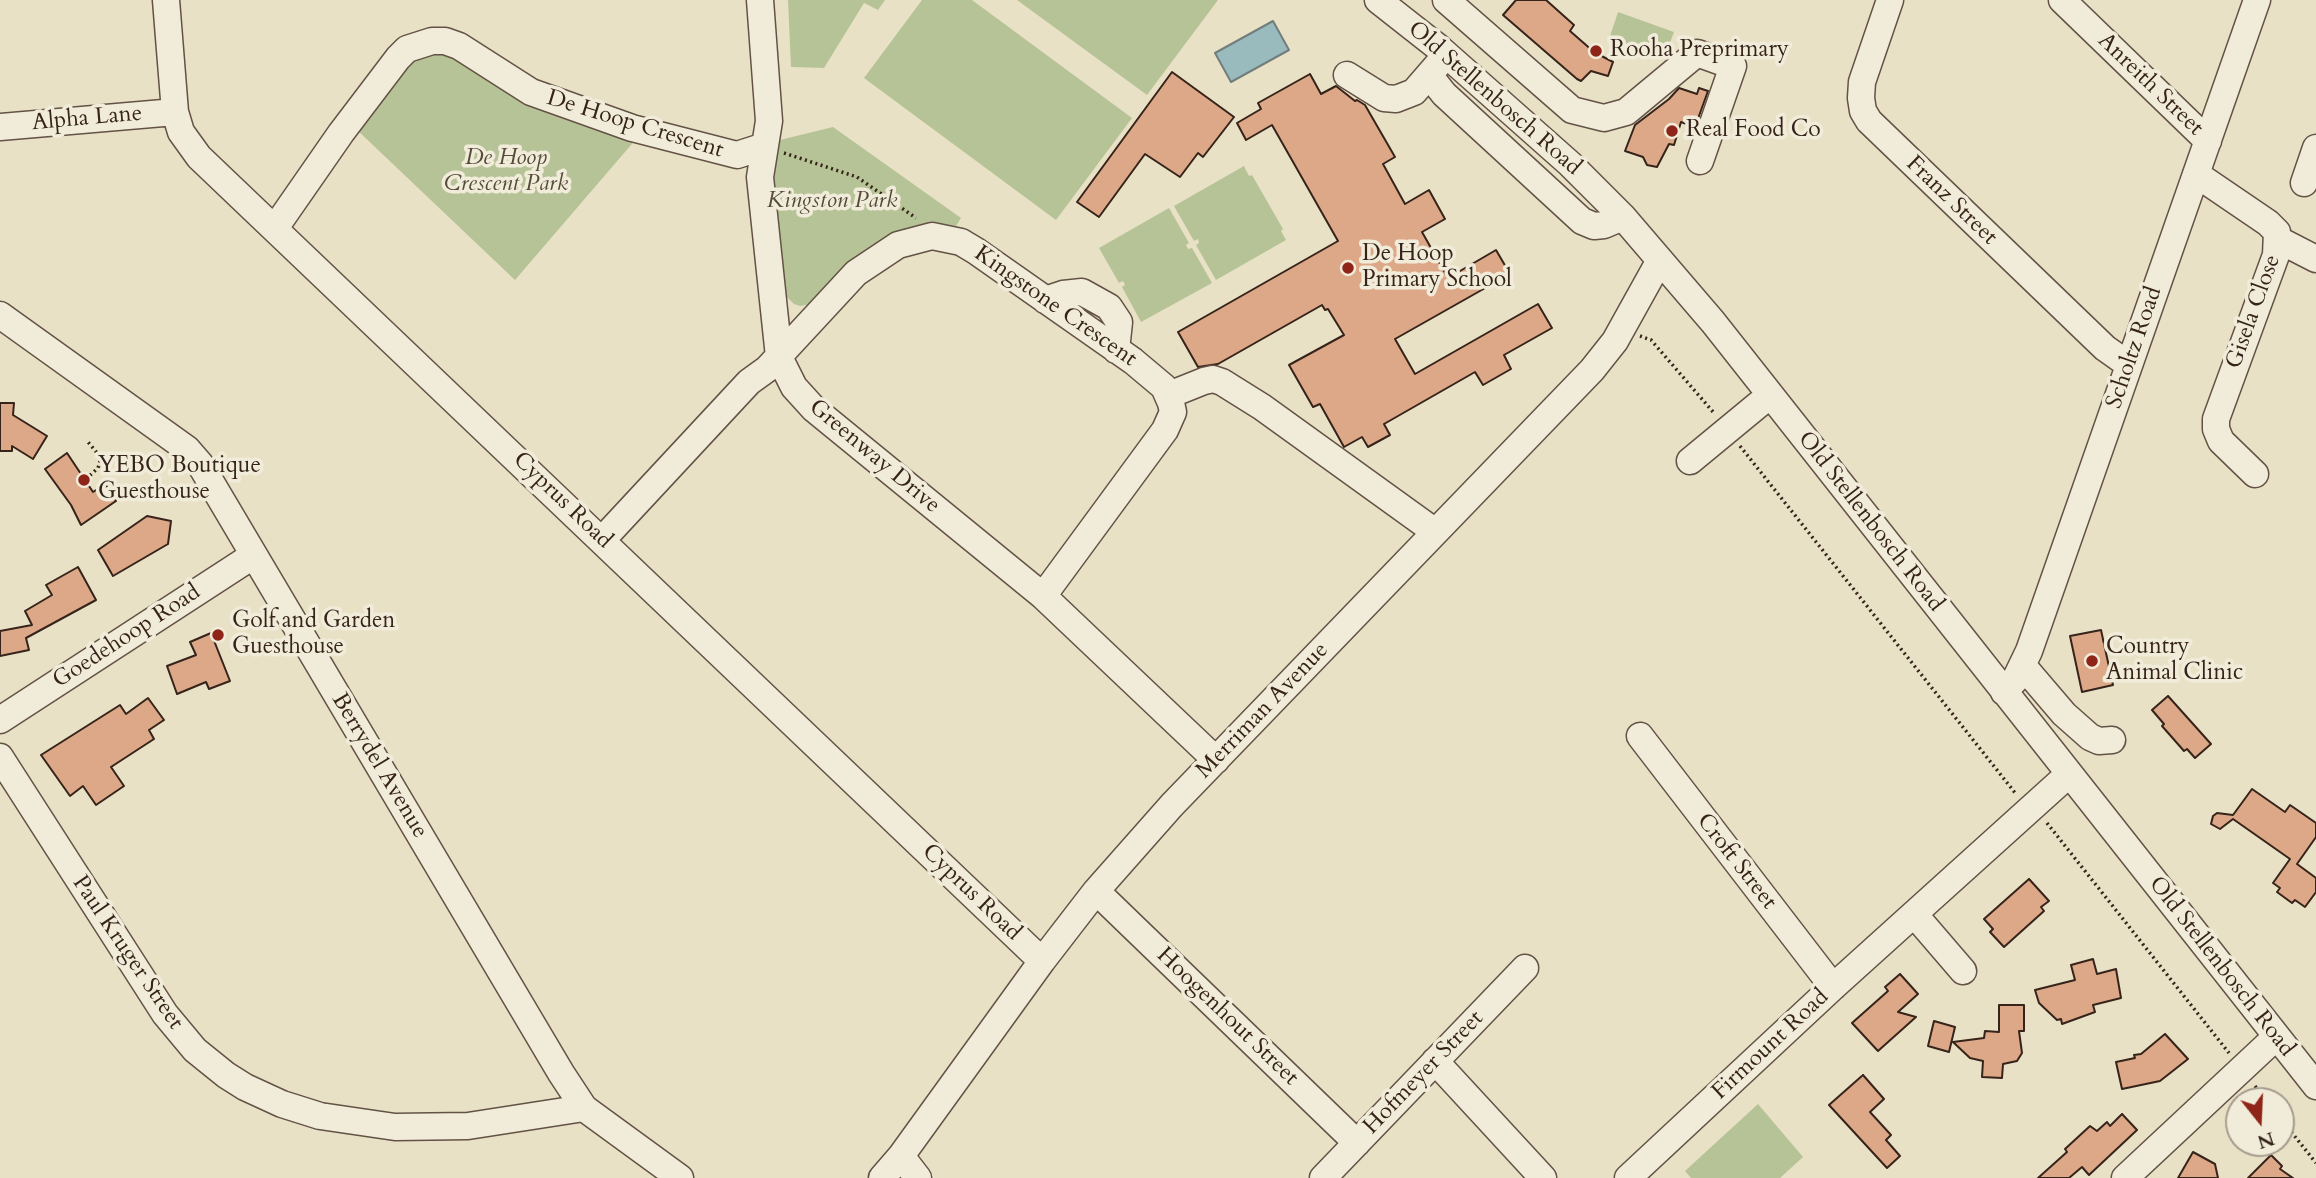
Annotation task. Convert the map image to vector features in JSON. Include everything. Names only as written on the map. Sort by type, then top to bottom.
[{"type":"street","name":"Cyprus Road","points":[[166,0],[175,112],[181,132],[199,157],[1042,961]]},
{"type":"street","name":"Greenway Drive","points":[[760,0],[769,111],[760,177],[779,357],[794,387],[814,409],[1043,596],[1216,760]]},
{"type":"street","name":"Old Stellenbosch Road","points":[[1378,0],[1443,52],[1570,164],[1623,217],[1713,322],[2316,1086]]},
{"type":"street","name":"Franz Street","points":[[1890,0],[1862,82],[1863,111],[1869,121],[2105,348],[2129,365]]},
{"type":"street","name":"Anreith Street","points":[[2062,0],[2208,141]]},
{"type":"street","name":"Scholtz Road","points":[[2004,692],[2015,680],[2022,666],[2257,0]]},
{"type":"street","points":[[1347,75],[1384,98],[1396,99],[1414,92],[1429,75],[1443,52],[1462,5],[1572,110],[1604,118],[1626,113],[1697,53],[1733,66],[1700,161]]},
{"type":"street","name":"De Hoop Crescent","points":[[275,228],[341,133],[398,58],[407,50],[432,41],[444,41],[459,47],[531,92],[632,128],[737,155],[765,146]]},
{"type":"street","points":[[1429,75],[1444,94],[1582,221],[1594,226],[1623,217]]},
{"type":"street","name":"Alpha Lane","points":[[0,127],[175,112]]},
{"type":"street","points":[[2304,183],[2316,148]]},
{"type":"street","name":"Gisela Close","points":[[2196,174],[2277,232],[2276,255],[2216,419],[2216,429],[2221,441],[2255,474]]},
{"type":"street","name":"Kingstone Crescent","points":[[602,540],[750,382],[779,357],[856,273],[898,245],[915,240],[932,236],[945,238],[961,242],[976,251],[1045,300],[1131,353],[1169,395]]},
{"type":"street","points":[[2277,239],[2316,259]]},
{"type":"street","name":"Merriman Avenue","points":[[882,1178],[1096,891],[1172,804],[1605,356],[1660,260]]},
{"type":"street","name":"Berrydel Avenue","points":[[0,316],[193,455],[201,464],[584,1108],[680,1178]]},
{"type":"street","points":[[1043,596],[1165,430],[1173,412],[1169,395],[1204,380],[1222,382],[1282,421],[1434,531]]},
{"type":"street","points":[[1690,461],[1770,395]]},
{"type":"street","name":"Goedehoop Road","points":[[0,720],[254,555]]},
{"type":"street","points":[[2022,666],[2064,714],[2090,737],[2099,741],[2112,740]]},
{"type":"street","name":"Croft Street","points":[[1640,736],[1833,987]]},
{"type":"street","name":"Paul Kruger Street","points":[[0,757],[165,1014],[203,1056],[245,1087],[282,1104],[320,1116],[395,1127],[468,1125],[584,1108]]},
{"type":"street","name":"Firmount Road","points":[[1628,1178],[1833,987],[2069,774]]},
{"type":"street","name":"Hoogenhout Street","points":[[1096,891],[1357,1143]]},
{"type":"street","points":[[1914,914],[1963,971]]},
{"type":"street","name":"Hofmeyer Street","points":[[1323,1178],[1525,968]]},
{"type":"street","points":[[2125,1178],[2276,1037]]},
{"type":"street","points":[[1435,1062],[1543,1178]]},
{"type":"street","points":[[901,1156],[918,1178]]},
{"type":"path","points":[[765,146],[856,177],[945,238]]},
{"type":"path","points":[[1622,329],[1651,340],[1686,378],[2022,802],[2040,814],[2256,1087]]},
{"type":"path","points":[[86,479],[98,468],[100,462],[98,454],[88,442]]},
{"type":"path","points":[[2295,1137],[2316,1163]]},
{"type":"green space","points":[[788,0],[885,0],[878,10],[864,3],[824,68],[791,67]]},
{"type":"green space","points":[[922,0],[972,0],[1132,118],[1056,220],[864,78]]},
{"type":"green space","points":[[1017,0],[1218,0],[1147,95]]},
{"type":"green space","points":[[1618,12],[1674,32],[1664,59],[1609,39]]},
{"type":"green space","name":"De Hoop Crescent Park","points":[[442,50],[637,138],[515,280],[356,129],[403,65]]},
{"type":"green space","name":"Kingston Park","points":[[833,127],[961,218],[956,226],[936,223],[915,227],[811,304],[800,306],[786,296],[773,215],[769,188],[776,150],[780,140]]},
{"type":"green space","points":[[1244,166],[1283,229],[1281,231],[1286,240],[1216,280],[1196,245],[1199,243],[1198,239],[1194,241],[1174,206]]},
{"type":"green space","points":[[1169,208],[1189,243],[1186,245],[1188,249],[1192,248],[1212,283],[1141,322],[1122,287],[1125,285],[1123,281],[1119,283],[1099,248]]},
{"type":"green space","points":[[1758,1104],[1803,1157],[1780,1178],[1691,1178],[1685,1171]]},
{"type":"water","points":[[1273,21],[1289,50],[1231,82],[1215,53]]},
{"type":"building","name":"Rooha Preprimary","points":[[1516,0],[1546,0],[1574,25],[1570,31],[1594,52],[1613,62],[1608,76],[1591,71],[1581,81],[1577,79],[1503,15]]},
{"type":"building","points":[[1172,72],[1234,117],[1203,157],[1198,153],[1180,177],[1145,154],[1099,217],[1077,202]]},
{"type":"building","points":[[1310,74],[1321,94],[1336,86],[1355,101],[1365,105],[1395,157],[1383,164],[1405,204],[1429,190],[1445,219],[1422,232],[1448,278],[1496,250],[1510,274],[1395,339],[1415,374],[1538,304],[1552,328],[1504,355],[1511,369],[1483,385],[1475,372],[1384,424],[1390,435],[1368,447],[1362,437],[1344,447],[1320,404],[1313,407],[1289,365],[1344,335],[1328,309],[1325,310],[1322,305],[1218,364],[1198,367],[1178,332],[1338,241],[1272,125],[1246,140],[1237,123],[1261,109],[1258,103]]},
{"type":"building","points":[[1679,88],[1697,94],[1699,88],[1708,91],[1695,127],[1681,122],[1674,145],[1669,144],[1657,167],[1647,165],[1643,157],[1625,151],[1635,125]]},
{"type":"building","points":[[0,403],[14,403],[13,415],[47,436],[33,459],[12,446],[12,451],[0,451]]},
{"type":"building","points":[[67,453],[93,492],[105,484],[116,501],[81,525],[71,505],[45,469]]},
{"type":"building","points":[[147,516],[171,521],[168,544],[113,576],[98,550]]},
{"type":"building","points":[[78,567],[96,600],[26,638],[29,650],[0,656],[0,631],[32,625],[25,611],[52,595],[46,585]]},
{"type":"building","name":"Country Animal Clinic","points":[[2101,630],[2113,685],[2082,692],[2070,636]]},
{"type":"building","points":[[211,633],[230,681],[209,689],[206,682],[177,694],[167,666],[196,655],[190,642]]},
{"type":"building","points":[[2168,696],[2211,744],[2195,758],[2187,749],[2184,751],[2152,710]]},
{"type":"building","points":[[148,698],[164,720],[149,730],[154,739],[111,767],[124,786],[96,805],[83,786],[70,796],[41,755],[120,705],[126,714]]},
{"type":"building","points":[[2252,789],[2285,812],[2290,805],[2316,823],[2316,837],[2297,864],[2316,878],[2316,892],[2305,907],[2295,900],[2292,903],[2277,892],[2280,888],[2273,883],[2290,859],[2233,819],[2220,829],[2211,824],[2217,813],[2233,815]]},
{"type":"building","points":[[2029,879],[2049,901],[2041,907],[2044,911],[2004,947],[1990,932],[1993,929],[1984,919]]},
{"type":"building","points":[[2093,959],[2097,974],[2116,969],[2121,998],[2093,1005],[2095,1012],[2062,1024],[2061,1019],[2057,1020],[2039,1003],[2035,990],[2075,980],[2071,965]]},
{"type":"building","points":[[1900,974],[1918,994],[1898,1012],[1916,1017],[1878,1051],[1852,1023],[1888,991],[1885,987]]},
{"type":"building","points":[[1999,1005],[2024,1005],[2024,1031],[2019,1031],[2022,1053],[2017,1061],[2003,1064],[2002,1078],[1982,1077],[1983,1061],[1970,1058],[1953,1042],[1984,1038],[1985,1031],[1999,1032]]},
{"type":"building","points":[[1934,1021],[1955,1027],[1949,1052],[1928,1046]]},
{"type":"building","points":[[2165,1034],[2188,1059],[2160,1081],[2122,1089],[2116,1062],[2135,1058],[2134,1055],[2141,1054]]},
{"type":"building","points":[[1863,1075],[1884,1099],[1870,1112],[1891,1135],[1886,1140],[1900,1156],[1887,1168],[1829,1105]]},
{"type":"building","points":[[2122,1114],[2137,1130],[2089,1175],[2082,1167],[2069,1178],[2038,1178],[2067,1152],[2065,1149],[2090,1126],[2097,1131],[2107,1122],[2110,1126]]},
{"type":"building","points":[[2193,1152],[2215,1164],[2218,1178],[2178,1178]]},
{"type":"building","points":[[2269,1157],[2273,1157],[2282,1166],[2280,1169],[2293,1178],[2248,1178]]},
{"type":"place","name":"Rooha Preprimary","points":[[1596,51]]},
{"type":"place","name":"Real Food Co","points":[[1672,131]]},
{"type":"place","name":"De Hoop Primary School","points":[[1348,268]]},
{"type":"place","name":"YEBO Boutique Guesthouse","points":[[84,480]]},
{"type":"place","name":"Golf and Garden Guesthouse","points":[[218,635]]},
{"type":"place","name":"Country Animal Clinic","points":[[2092,661]]}]
